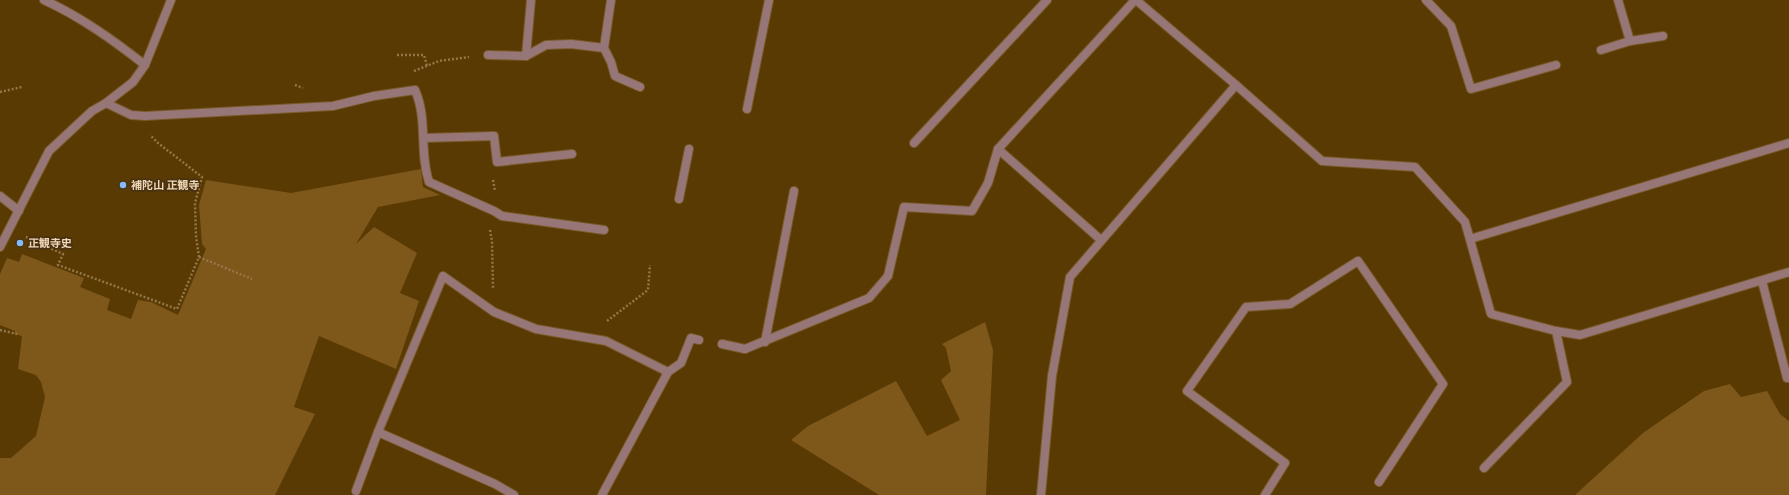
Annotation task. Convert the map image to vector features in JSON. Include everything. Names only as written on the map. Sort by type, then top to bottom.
[{"type":"street","points":[[44,0],[64,10],[112,40],[145,66]]},
{"type":"street","points":[[0,247],[49,151],[92,111],[106,103],[133,82],[145,66],[171,0]]},
{"type":"street","points":[[526,56],[530,0]]},
{"type":"street","points":[[611,0],[604,48],[611,62],[615,76],[640,87]]},
{"type":"street","points":[[747,109],[769,0]]},
{"type":"street","points":[[914,143],[1047,0]]},
{"type":"street","points":[[722,344],[745,349],[869,298],[888,276],[904,207],[972,211],[988,183],[998,149],[1135,0],[1236,85],[1322,161],[1415,167],[1465,222],[1491,314],[1556,331],[1580,335],[1789,272]]},
{"type":"street","points":[[1426,0],[1451,26],[1471,89],[1556,65]]},
{"type":"street","points":[[1618,0],[1630,41]]},
{"type":"street","points":[[1601,50],[1630,41],[1663,36]]},
{"type":"street","points":[[488,55],[526,56],[546,45],[571,44],[604,48]]},
{"type":"street","points":[[1040,495],[1052,376],[1070,278],[1101,240],[1236,85]]},
{"type":"street","points":[[106,103],[131,115],[145,116],[333,106],[374,96],[415,90],[420,102],[424,138],[424,167],[429,182],[502,216],[604,230]]},
{"type":"street","points":[[424,138],[494,136],[497,162],[572,154]]},
{"type":"street","points":[[1470,239],[1789,143]]},
{"type":"street","points":[[998,149],[1101,240]]},
{"type":"street","points":[[679,199],[689,150]]},
{"type":"street","points":[[765,342],[794,191]]},
{"type":"street","points":[[0,196],[19,211]]},
{"type":"street","points":[[1265,495],[1285,463],[1187,391],[1246,307],[1290,304],[1358,261],[1443,384],[1379,482]]},
{"type":"street","points":[[356,491],[378,432],[443,276],[494,312],[536,329],[606,341],[668,372]]},
{"type":"street","points":[[1762,281],[1787,378],[1789,378]]},
{"type":"street","points":[[1484,468],[1567,382],[1556,331]]},
{"type":"street","points":[[602,495],[668,372],[681,363],[691,338],[699,340]]},
{"type":"street","points":[[378,432],[495,484],[514,495]]},
{"type":"path","points":[[397,55],[424,54],[427,66]]},
{"type":"path","points":[[413,71],[439,62],[488,55]]},
{"type":"path","points":[[0,92],[22,87]]},
{"type":"path","points":[[22,235],[63,254],[58,265],[177,309],[200,258],[196,236],[195,203],[202,177],[158,143],[131,115]]},
{"type":"path","points":[[489,228],[492,241],[493,296]]},
{"type":"path","points":[[200,258],[252,279]]},
{"type":"path","points":[[626,306],[648,290],[650,264]]},
{"type":"path","points":[[0,330],[17,334]]},
{"type":"shaded area","points":[[421,169],[423,187],[440,195],[378,207],[356,244],[374,227],[417,253],[400,293],[419,301],[396,369],[319,336],[294,407],[315,414],[275,495],[0,495],[0,458],[11,458],[36,436],[45,397],[41,382],[36,375],[18,369],[22,336],[14,334],[15,331],[0,325],[0,274],[7,258],[19,262],[22,254],[84,278],[80,287],[110,299],[107,310],[131,319],[138,300],[151,302],[178,315],[206,249],[202,244],[199,205],[206,180],[291,193]]},
{"type":"shaded area","points":[[985,322],[993,350],[986,495],[879,495],[791,440],[808,426],[896,381],[927,436],[960,420],[941,380],[951,371],[946,348],[942,344]]},
{"type":"shaded area","points":[[1730,384],[1741,397],[1767,391],[1780,414],[1789,421],[1789,495],[1575,495],[1643,433],[1704,391]]},
{"type":"place","name":"補陀山 正観寺","points":[[123,185]]},
{"type":"place","name":"正観寺史","points":[[20,243]]}]
